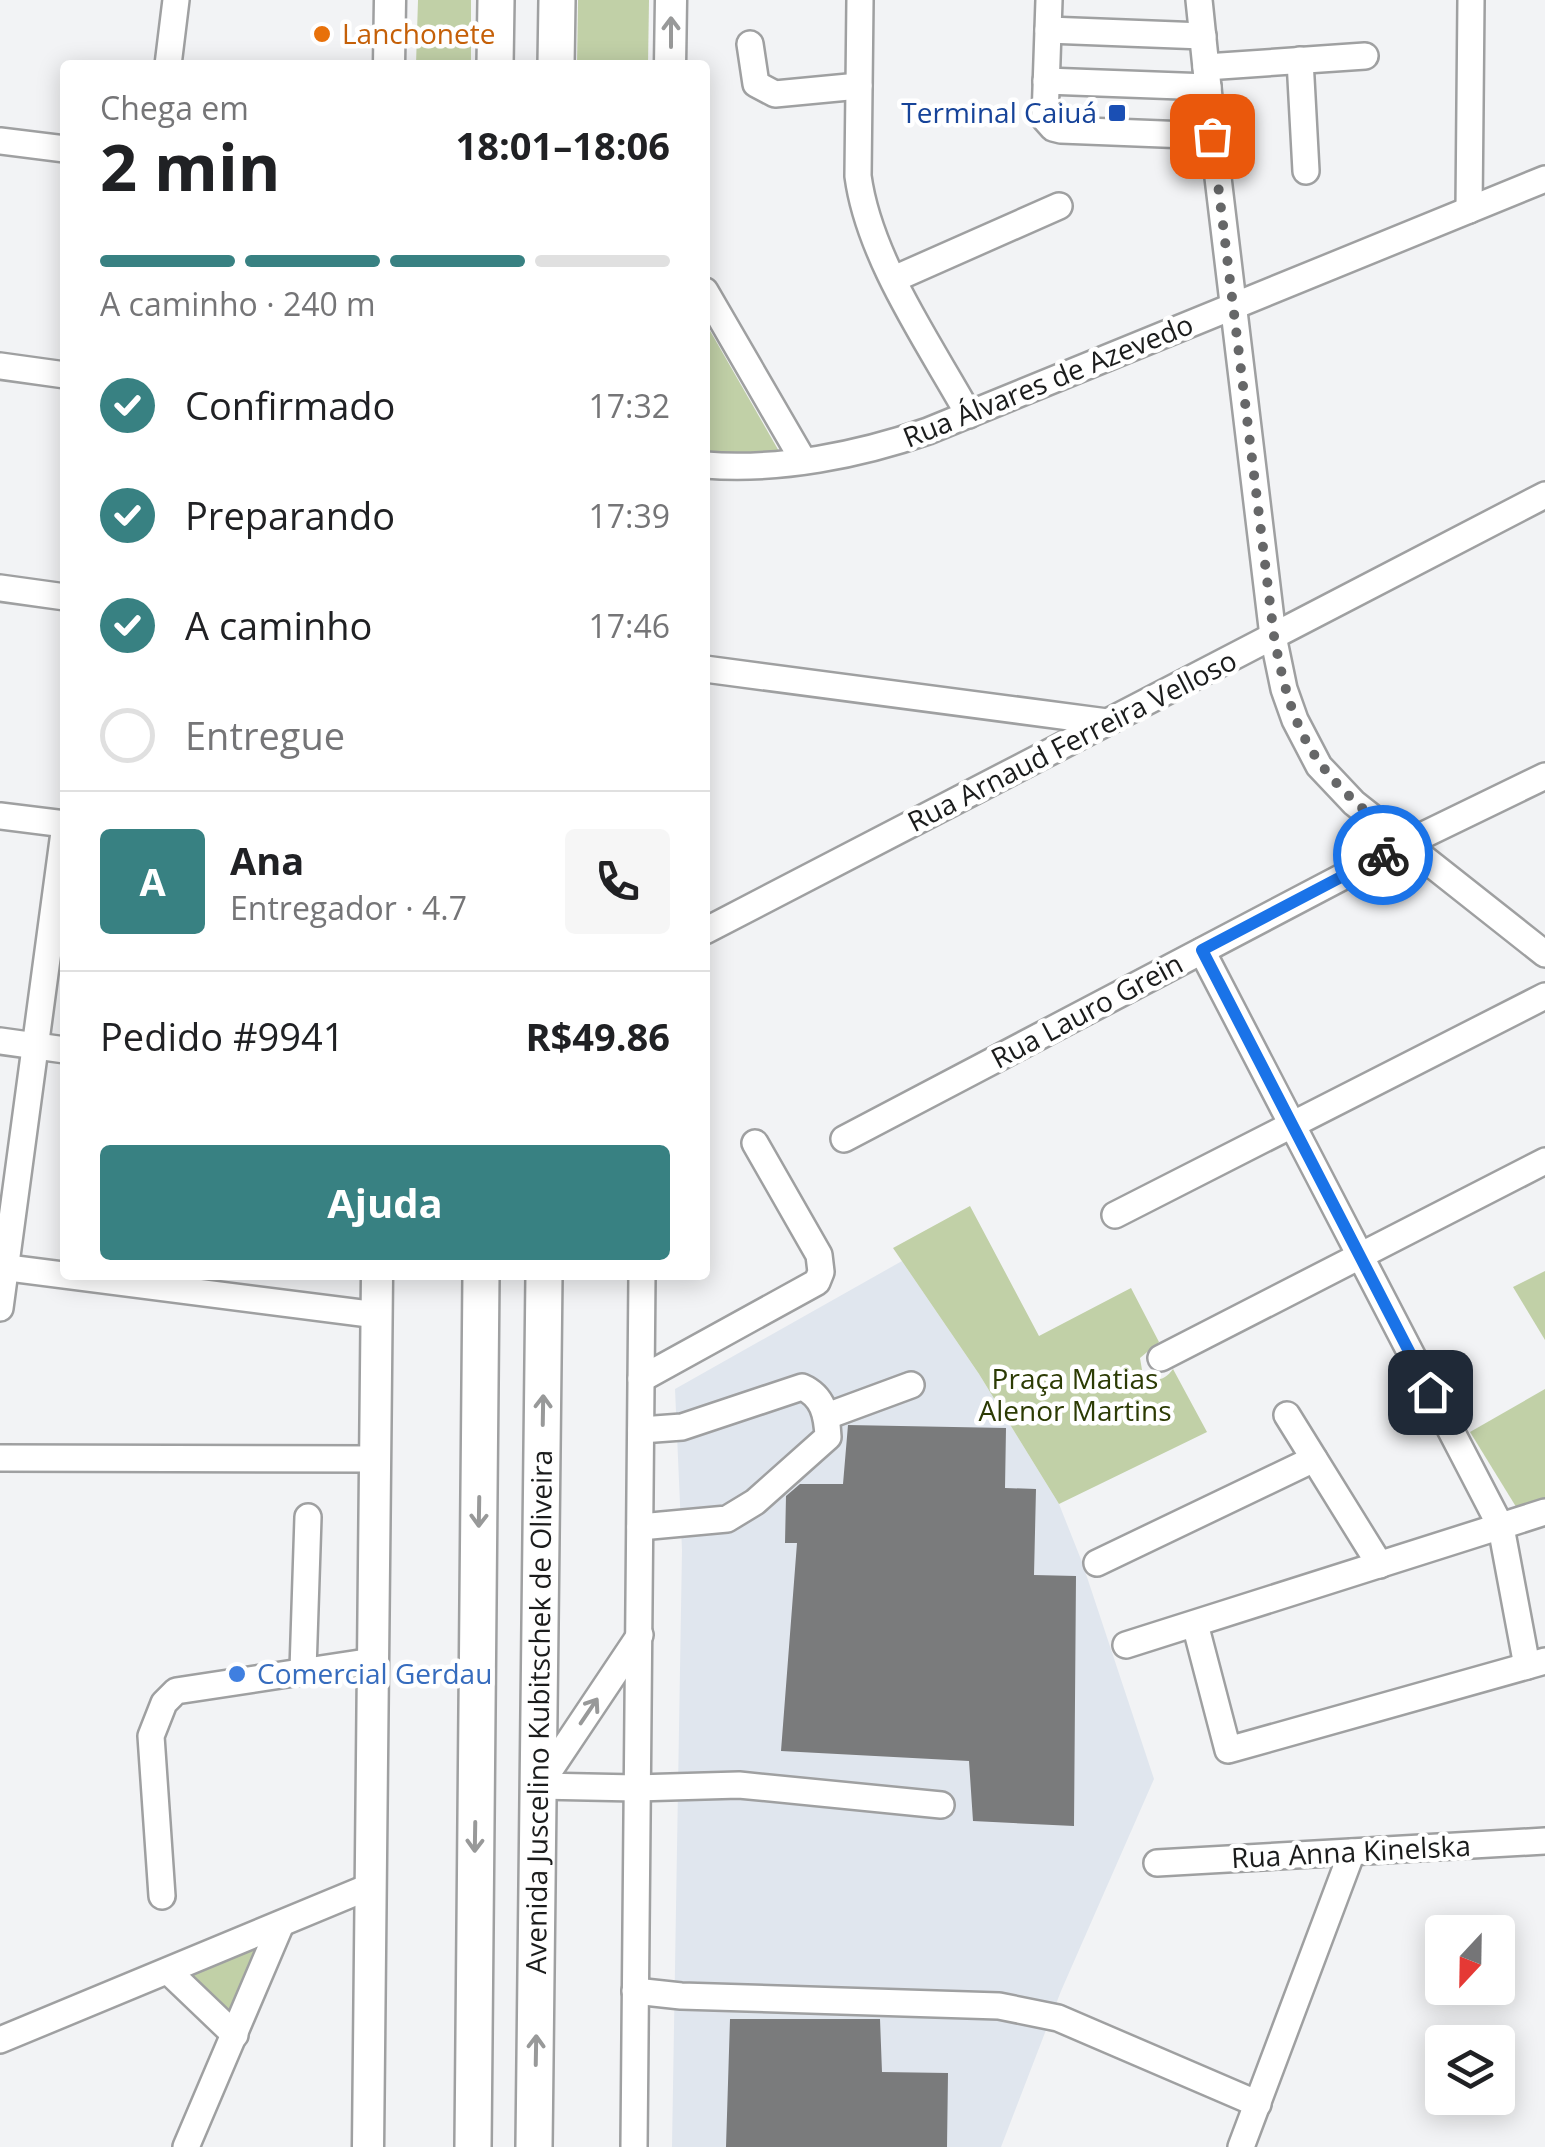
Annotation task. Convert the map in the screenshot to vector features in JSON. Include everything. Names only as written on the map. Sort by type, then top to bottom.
[{"type":"highway","points":[[496,1],[496,60]]},
{"type":"highway","points":[[556,60],[557,7]]},
{"type":"highway","points":[[471,1280],[480,1372]]},
{"type":"highway","points":[[473,2147],[481,1280]]},
{"type":"highway","name":"Avenida Juscelino Kubitschek de Oliveira","points":[[534,2147],[544,1280]]},
{"type":"main road","points":[[389,60],[390,0]]},
{"type":"main road","points":[[670,60],[671,0]]},
{"type":"main road","points":[[368,2147],[377,1280]]},
{"type":"street","points":[[169,60],[176,0]]},
{"type":"street","points":[[860,0],[858,176],[868,226],[969,415]]},
{"type":"street","points":[[1049,0],[1045,119],[1052,128],[1212,136]]},
{"type":"street","points":[[1200,0],[1212,136],[1274,636],[1284,689],[1300,732],[1319,766],[1354,803],[1545,954]]},
{"type":"street","points":[[1469,210],[1471,0]]},
{"type":"street","points":[[1048,30],[1203,36]]},
{"type":"street","points":[[750,44],[756,84],[775,94],[859,86]]},
{"type":"street","points":[[1046,82],[1207,77],[1300,60],[1365,56]]},
{"type":"street","points":[[1300,60],[1306,172]]},
{"type":"street","points":[[0,141],[60,148]]},
{"type":"street","name":"Rua Álvares de Azevedo","points":[[710,465],[803,460],[897,442],[1545,178]]},
{"type":"street","points":[[894,278],[1059,206]]},
{"type":"street","points":[[710,300],[803,460]]},
{"type":"street","points":[[0,366],[60,374]]},
{"type":"street","name":"Rua Arnaud Ferreira Velloso","points":[[710,928],[1545,495]]},
{"type":"street","points":[[0,588],[60,597]]},
{"type":"street","points":[[710,670],[1108,722]]},
{"type":"street","name":"Rua Lauro Grein","points":[[844,1139],[1405,844],[1545,776]]},
{"type":"street","points":[[0,816],[60,824]]},
{"type":"street","points":[[0,1308],[60,863]]},
{"type":"street","points":[[1195,1624],[1228,1750],[1536,1663],[1500,1527],[1202,950]]},
{"type":"street","points":[[1115,1215],[1545,996]]},
{"type":"street","points":[[0,1041],[60,1049]]},
{"type":"street","points":[[642,1379],[817,1282],[821,1272],[819,1255],[755,1143]]},
{"type":"street","points":[[1161,1358],[1545,1161]]},
{"type":"street","points":[[3,1267],[60,1274]]},
{"type":"street","points":[[104,1280],[376,1315]]},
{"type":"street","points":[[634,2147],[642,1280]]},
{"type":"street","points":[[828,1416],[911,1385]]},
{"type":"street","points":[[640,1527],[727,1519],[755,1502],[828,1436],[828,1416],[814,1392],[802,1387],[682,1427],[641,1430]]},
{"type":"street","points":[[1287,1416],[1380,1565]]},
{"type":"street","points":[[0,1458],[375,1459]]},
{"type":"street","points":[[1097,1563],[1314,1459]]},
{"type":"street","points":[[1126,1646],[1545,1512]]},
{"type":"street","points":[[303,1670],[308,1517]]},
{"type":"street","points":[[539,1786],[640,1635]]},
{"type":"street","points":[[162,1896],[152,1736],[164,1703],[176,1691],[373,1661]]},
{"type":"street","points":[[539,1786],[739,1785],[941,1804]]},
{"type":"street","name":"Rua Anna Kinelska","points":[[1157,1863],[1545,1841]]},
{"type":"street","points":[[1241,2147],[1352,1852]]},
{"type":"street","points":[[0,2040],[370,1886]]},
{"type":"street","points":[[186,2147],[280,1924]]},
{"type":"street","points":[[168,1970],[236,2035]]},
{"type":"street","points":[[635,1991],[681,1996],[999,2006],[1058,2018],[1258,2104]]},
{"type":"shaded area","points":[[902,1261],[979,1374],[1059,1504],[1154,1779],[1061,1991],[1001,2147],[672,2147],[682,1550],[675,1389]]},
{"type":"green space","points":[[418,0],[471,0],[471,60],[416,60]]},
{"type":"green space","points":[[578,0],[649,0],[648,60],[577,60]]},
{"type":"green space","points":[[710,331],[780,453],[710,456]]},
{"type":"green space","name":"Praça Matias Alenor Martins","points":[[970,1206],[1039,1336],[1131,1288],[1159,1342],[1140,1358],[1143,1376],[1160,1379],[1173,1369],[1207,1432],[1059,1504],[979,1374],[893,1248]]},
{"type":"green space","points":[[1545,1271],[1545,1340],[1513,1287]]},
{"type":"green space","points":[[1545,1389],[1545,1500],[1518,1510],[1470,1432]]},
{"type":"green space","points":[[265,1942],[233,2022],[183,1976]]},
{"type":"building","points":[[848,1425],[1006,1428],[1005,1488],[1036,1489],[1034,1575],[1076,1576],[1074,1826],[973,1821],[969,1761],[781,1751],[797,1543],[785,1543],[786,1496],[800,1484],[843,1484]]},
{"type":"building","points":[[730,2019],[880,2019],[882,2072],[948,2073],[947,2147],[726,2147]]},
{"type":"way so far","points":[[1212,136],[1274,636],[1284,689],[1319,766],[1354,803],[1405,844],[1383,855]]},
{"type":"place","name":"Lanchonete","points":[[322,34]]},
{"type":"place","name":"Terminal Caiuá","points":[[1117,113]]},
{"type":"place","name":"Comercial Gerdau","points":[[237,1674]]},
{"type":"route","points":[[1383,855],[1202,950],[1430,1392]]}]
